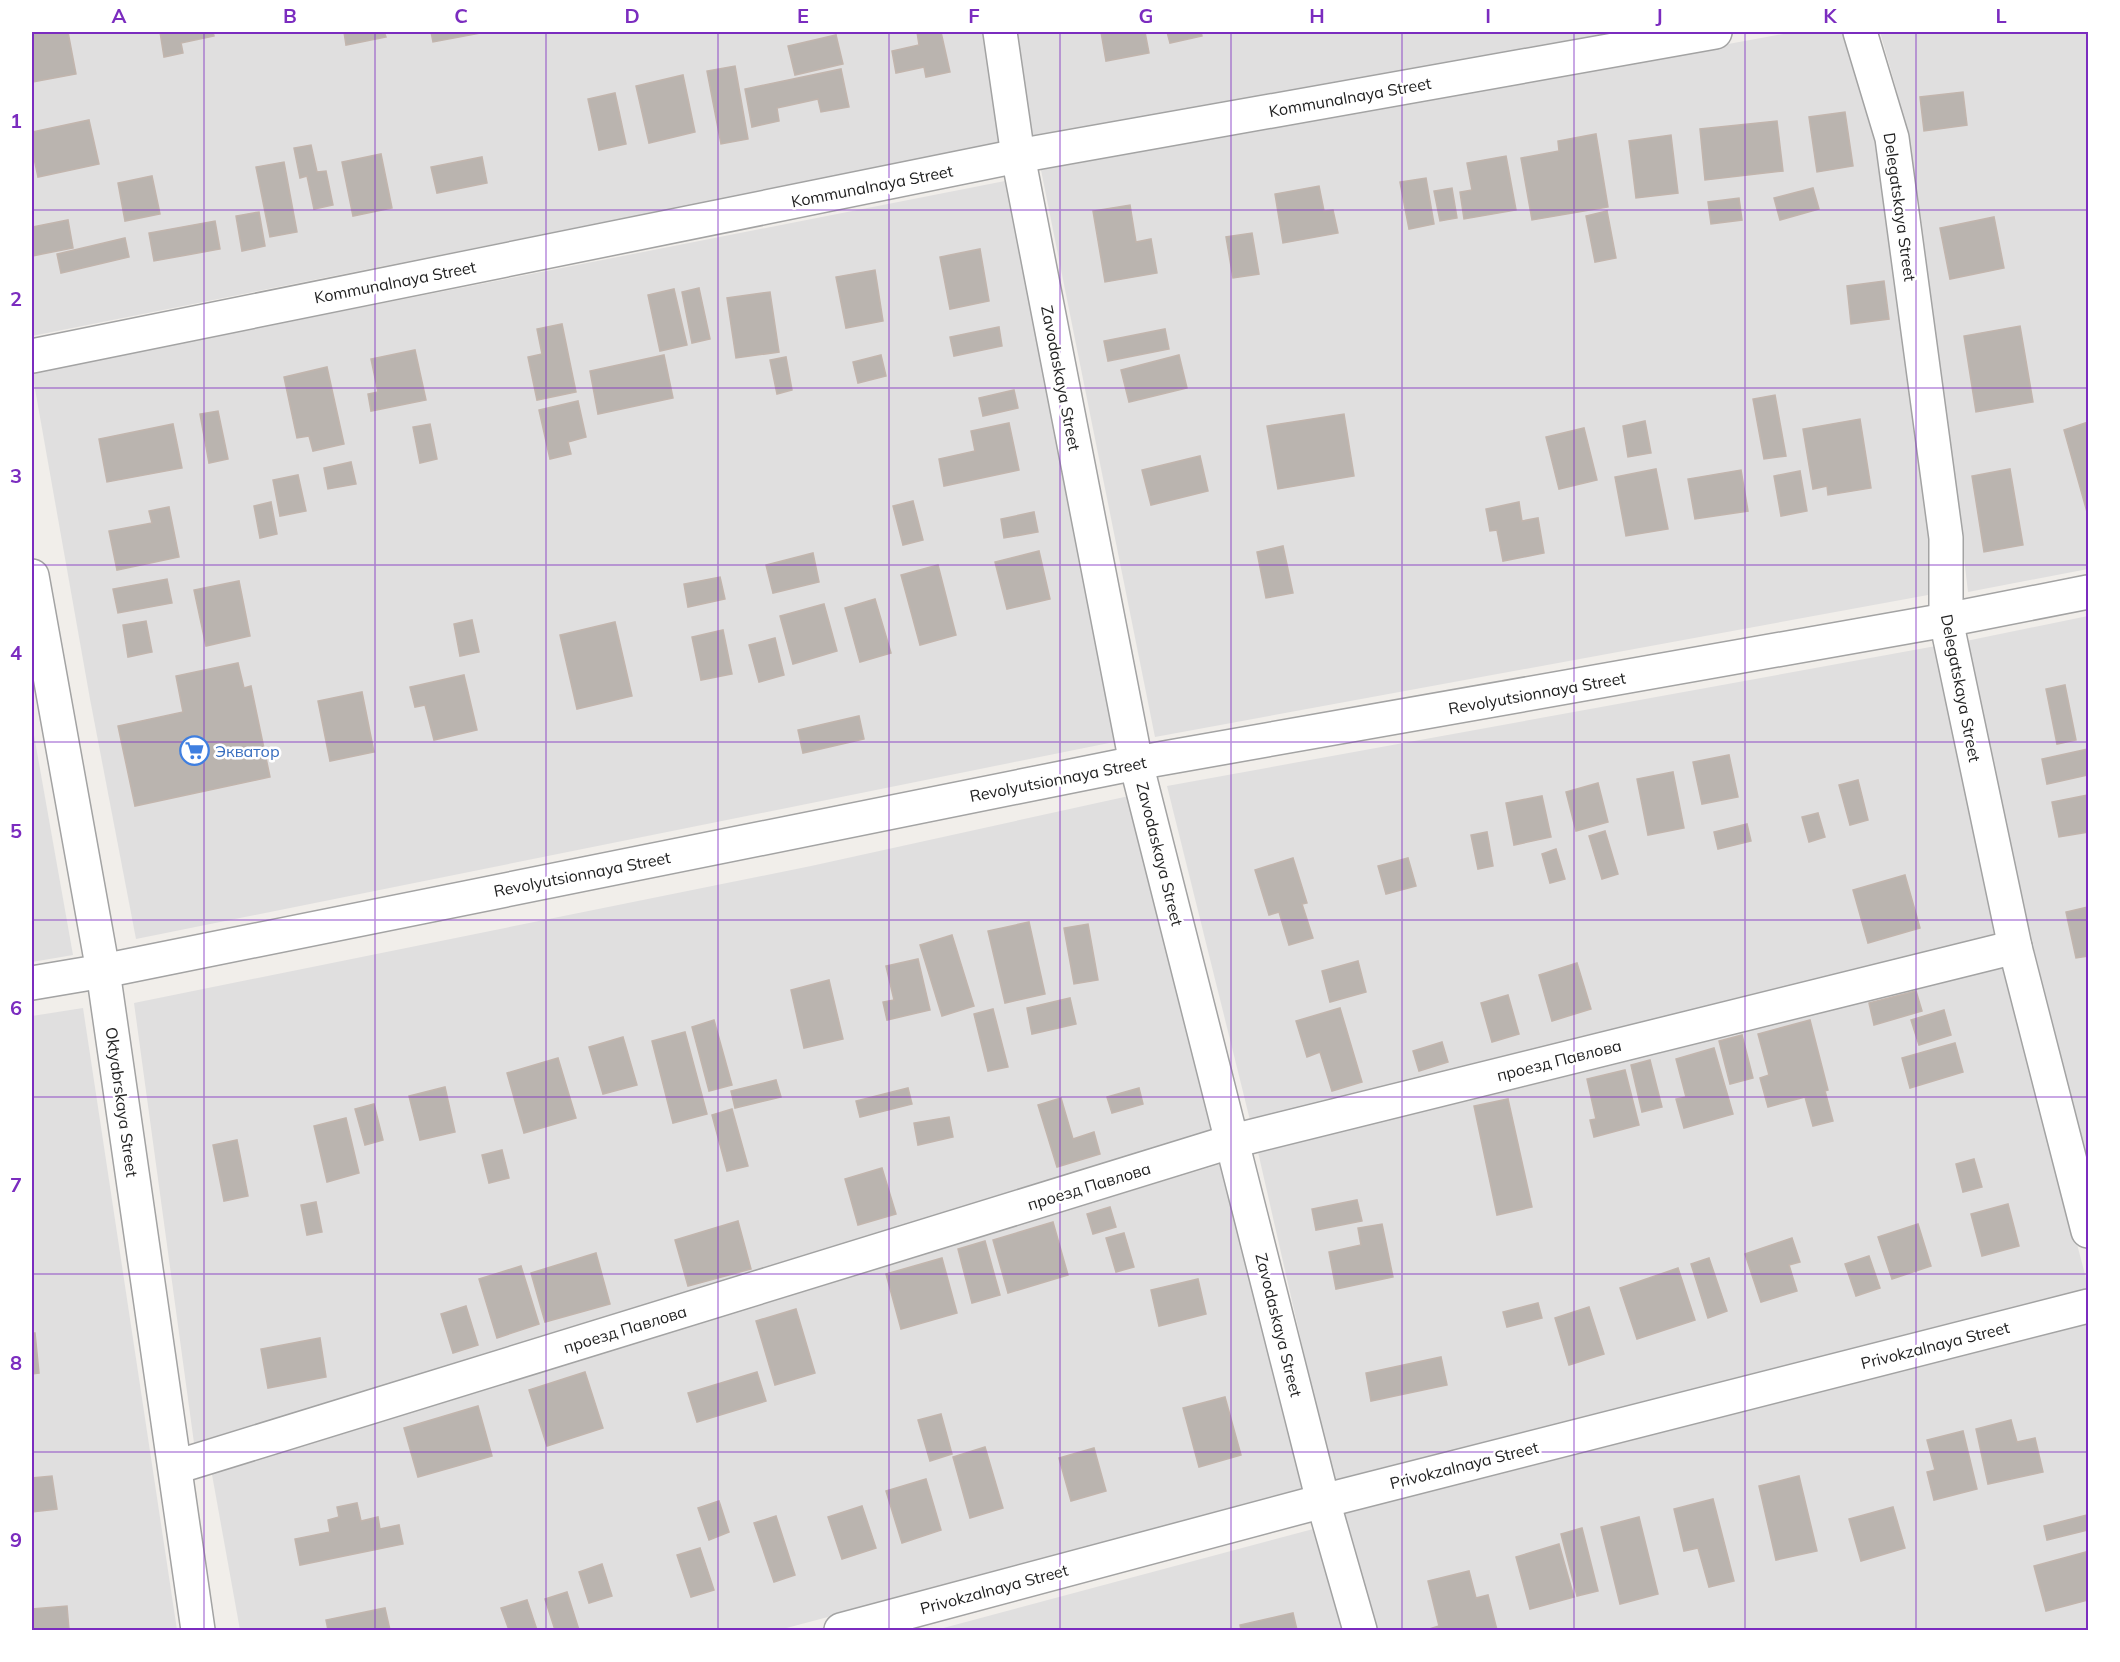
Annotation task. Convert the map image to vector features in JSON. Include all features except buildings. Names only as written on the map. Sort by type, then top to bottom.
[{"type":"street","name":"Zavodaskaya Street","points":[[1000,32],[1018,156],[1136,763],[1323,1502],[1360,1630]]},
{"type":"street","name":"Kommunalnaya Street","points":[[32,356],[1018,156],[1715,32]]},
{"type":"street","name":"Delegatskaya Street","points":[[1860,32],[1892,138],[1946,538],[1946,621],[2015,947],[2088,1231]]},
{"type":"street","name":"Oktyabrskaya Street","points":[[32,576],[103,971],[198,1630]]},
{"type":"street","name":"Revolyutsionnaya Street","points":[[32,983],[103,971],[1136,763],[1946,621],[2088,592]]},
{"type":"street","name":"проезд Павлова","points":[[176,1467],[1233,1142],[2015,947]]},
{"type":"street","name":"Privokzalnaya Street","points":[[841,1630],[1323,1502],[2088,1306]]},
{"type":"shaded area","points":[[32,32],[983,32],[1002,143],[32,336]]},
{"type":"shaded area","points":[[1014,32],[1634,32],[1031,138]]},
{"type":"shaded area","points":[[1794,32],[1847,32],[1875,139],[1932,539],[1928,595],[1155,737],[1041,170]]},
{"type":"shaded area","points":[[1880,32],[2088,32],[2088,569],[1968,592],[1897,92]]},
{"type":"shaded area","points":[[1010,180],[1114,742],[136,939],[90,699],[32,372]]},
{"type":"shaded area","points":[[2088,616],[2088,1161],[2031,938],[1966,641]]},
{"type":"shaded area","points":[[1936,646],[1998,935],[1252,1128],[1167,786]]},
{"type":"shaded area","points":[[32,724],[73,955],[32,962]]},
{"type":"shaded area","points":[[1129,796],[1214,1134],[194,1443],[134,1003],[811,866]]},
{"type":"shaded area","points":[[2003,961],[2088,1293],[1334,1485],[1258,1152]]},
{"type":"shaded area","points":[[83,1008],[177,1630],[32,1630],[32,1016]]},
{"type":"shaded area","points":[[1224,1163],[1303,1491],[779,1630],[240,1630],[211,1469]]},
{"type":"shaded area","points":[[2088,1323],[2088,1630],[1373,1630],[1341,1513]]},
{"type":"shaded area","points":[[1317,1528],[1346,1630],[936,1630]]},
{"type":"place","name":"Экватор","points":[[194,751]]}]
